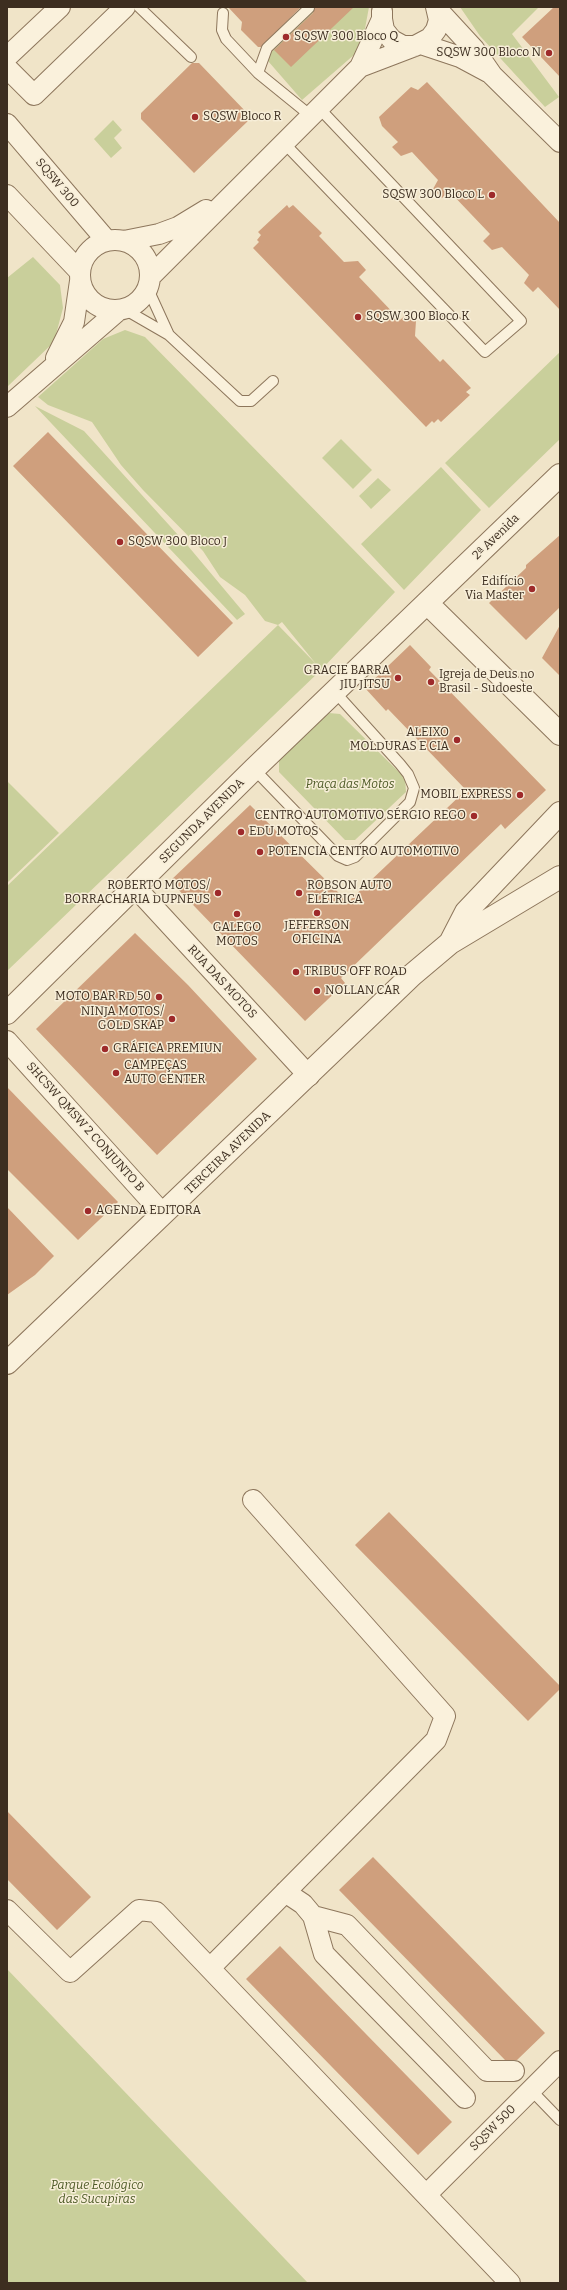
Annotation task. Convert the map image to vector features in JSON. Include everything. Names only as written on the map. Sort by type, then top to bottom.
[{"type":"street","points":[[7,57],[60,7]]},
{"type":"street","points":[[7,68],[34,95],[125,7]]},
{"type":"street","points":[[360,67],[418,45],[430,38],[436,30],[439,20],[437,8]]},
{"type":"street","points":[[437,8],[474,49],[492,75]]},
{"type":"street","points":[[383,11],[384,30],[392,40],[403,46],[418,45],[460,57],[492,75],[556,130]]},
{"type":"street","points":[[7,407],[50,368],[121,310],[134,305],[149,283],[237,188],[360,67],[383,11]]},
{"type":"street","name":"SQSW 300","points":[[7,124],[115,241]]},
{"type":"street","points":[[50,368],[74,322],[82,262],[88,252],[115,241],[159,234],[178,227],[237,188]]},
{"type":"street","points":[[7,195],[80,276],[85,293],[94,303],[106,309],[121,310]]},
{"type":"street","points":[[115,241],[135,246],[143,254],[149,264],[149,283]]},
{"type":"street","name":"2ª Avenida","points":[[398,631],[560,474]]},
{"type":"street","points":[[427,603],[559,732]]},
{"type":"street","name":"SEGUNDA AVENIDA","points":[[7,1012],[136,888],[254,769],[398,631]]},
{"type":"street","name":"TERCEIRA AVENIDA","points":[[450,943],[466,912],[560,813]]},
{"type":"street","name":"TERCEIRA AVENIDA","points":[[7,1363],[309,1076],[412,975],[450,943],[560,877]]},
{"type":"street","name":"RUA DAS MOTOS","points":[[136,888],[309,1076]]},
{"type":"street","name":"SHCSW QMSW 2 CONJUNTO B","points":[[7,1040],[163,1214]]},
{"type":"street","points":[[210,1968],[436,1740],[445,1716],[252,1500]]},
{"type":"street","points":[[285,1892],[303,1904],[313,1916],[324,1954],[465,2098]]},
{"type":"street","points":[[7,1910],[70,1972],[139,1910],[156,1912],[510,2283]]},
{"type":"street","points":[[313,1916],[347,1925],[487,2071],[514,2071]]},
{"type":"street","name":"SQSW 500","points":[[426,2195],[560,2061]]},
{"type":"lane","points":[[139,7],[191,57]]},
{"type":"lane","points":[[258,72],[267,48],[309,8]]},
{"type":"lane","points":[[223,13],[222,30],[226,39],[258,72],[315,112],[521,321],[485,352],[284,143]]},
{"type":"lane","points":[[149,283],[169,335]]},
{"type":"lane","points":[[121,310],[169,335],[240,401],[251,401],[273,381]]},
{"type":"lane","points":[[254,769],[338,856],[347,860],[355,857],[410,802],[414,788],[404,769],[335,692]]},
{"type":"lane","points":[[531,2090],[560,2120]]},
{"type":"green space","points":[[306,7],[369,7],[364,34],[355,54],[302,100],[268,61],[268,42]]},
{"type":"green space","points":[[460,7],[539,7],[512,34],[559,97],[545,107],[480,36]]},
{"type":"green space","points":[[113,120],[122,130],[114,138],[122,148],[111,158],[94,139]]},
{"type":"green space","points":[[33,257],[60,285],[63,308],[54,342],[7,387],[7,278]]},
{"type":"green space","points":[[125,330],[145,337],[395,592],[321,670],[7,971],[7,886],[278,625],[265,621],[245,595],[220,577],[203,551],[143,490],[121,465],[92,422],[48,405],[38,397],[103,339]],"holes":[[[282,622],[316,664],[278,625]]]},
{"type":"green space","points":[[560,352],[560,439],[489,508],[445,463]]},
{"type":"green space","points":[[35,406],[84,431],[188,546],[245,614],[237,620]]},
{"type":"green space","points":[[341,439],[372,470],[353,489],[322,458]]},
{"type":"green space","points":[[441,467],[481,510],[404,590],[361,544]]},
{"type":"green space","points":[[378,478],[391,490],[371,509],[359,496]]},
{"type":"green space","name":"Praça das Motos","points":[[329,713],[340,714],[405,778],[406,792],[355,840],[345,840],[279,772],[279,760]]},
{"type":"green space","points":[[7,781],[59,833],[7,883]]},
{"type":"green space","name":"Parque Ecológico das Sucupiras","points":[[7,1969],[308,2283],[7,2283]]},
{"type":"building","points":[[228,7],[301,7],[261,47],[258,47],[241,30],[242,22]]},
{"type":"building","points":[[315,7],[354,7],[291,67],[274,50],[313,13]]},
{"type":"building","name":"SQSW 300 Bloco N","points":[[554,7],[560,7],[560,77],[522,37]]},
{"type":"building","name":"SQSW Bloco R","points":[[192,63],[199,63],[249,115],[248,121],[194,173],[141,119],[141,113]]},
{"type":"building","name":"SQSW 300 Bloco L","points":[[427,82],[560,223],[560,310],[538,287],[533,292],[524,283],[529,275],[502,247],[492,250],[483,241],[490,234],[449,191],[442,198],[433,189],[438,180],[412,152],[401,156],[392,147],[398,142],[382,126],[379,117],[411,87],[418,90]]},
{"type":"building","name":"SQSW 300 Bloco K","points":[[287,205],[289,208],[293,205],[322,233],[319,236],[344,262],[358,261],[366,270],[359,277],[400,320],[408,313],[416,321],[415,336],[440,362],[443,359],[471,388],[466,392],[470,395],[441,422],[438,419],[434,423],[432,421],[426,427],[253,248],[259,242],[257,240],[261,235],[258,232]]},
{"type":"building","name":"SQSW 300 Bloco J","points":[[48,432],[233,623],[198,657],[13,466]]},
{"type":"building","name":"Edifício Via Master","points":[[560,535],[560,607],[526,640],[489,603],[526,568],[526,565]]},
{"type":"building","points":[[560,625],[560,676],[542,658]]},
{"type":"building","points":[[410,645],[431,667],[429,670],[546,790],[505,829],[501,824],[341,978],[345,983],[305,1021],[170,881],[250,805],[348,902],[466,790],[388,709],[386,711],[365,688]]},
{"type":"building","points":[[135,933],[188,985],[257,1059],[157,1155],[36,1029]]},
{"type":"building","points":[[7,1087],[118,1202],[78,1240],[7,1169]]},
{"type":"building","points":[[7,1207],[54,1256],[35,1275],[7,1295]]},
{"type":"building","points":[[389,1512],[560,1686],[560,1689],[528,1721],[355,1545]]},
{"type":"building","points":[[7,1811],[91,1897],[57,1930],[7,1879]]},
{"type":"building","points":[[373,1857],[545,2033],[517,2060],[505,2060],[339,1890]]},
{"type":"building","points":[[280,1946],[452,2122],[418,2155],[246,1979]]},
{"type":"place","name":"SQSW 300 Bloco Q","points":[[286,37]]},
{"type":"place","name":"SQSW 300 Bloco N","points":[[549,53]]},
{"type":"place","name":"SQSW Bloco R","points":[[195,117]]},
{"type":"place","name":"SQSW 300 Bloco L","points":[[492,195]]},
{"type":"place","name":"SQSW 300 Bloco K","points":[[358,317]]},
{"type":"place","name":"SQSW 300 Bloco J","points":[[120,542]]},
{"type":"place","name":"Edifício Via Master","points":[[532,589]]},
{"type":"place","name":"GRACIE BARRA JIU JITSU","points":[[398,678]]},
{"type":"place","name":"Igreja de Deus no Brasil - Sudoeste","points":[[431,682]]},
{"type":"place","name":"ALEIXO MOLDURAS E CIA","points":[[457,740]]},
{"type":"place","name":"MOBIL EXPRESS","points":[[520,795]]},
{"type":"place","name":"CENTRO AUTOMOTIVO SÉRGIO REGO","points":[[474,816]]},
{"type":"place","name":"EDU MOTOS","points":[[241,832]]},
{"type":"place","name":"POTENCIA CENTRO AUTOMOTIVO","points":[[260,852]]},
{"type":"place","name":"ROBERTO MOTOS/ BORRACHARIA DUPNEUS","points":[[218,893]]},
{"type":"place","name":"ROBSON AUTO ELÉTRICA","points":[[299,893]]},
{"type":"place","name":"JEFFERSON OFICINA","points":[[317,913]]},
{"type":"place","name":"GALEGO MOTOS","points":[[237,914]]},
{"type":"place","name":"TRIBUS OFF ROAD","points":[[296,972]]},
{"type":"place","name":"NOLLAN CAR","points":[[317,991]]},
{"type":"place","name":"MOTO BAR RD 50","points":[[159,997]]},
{"type":"place","name":"NINJA MOTOS/ GOLD SKAP","points":[[172,1019]]},
{"type":"place","name":"GRÁFICA PREMIUN","points":[[105,1049]]},
{"type":"place","name":"CAMPEÇAS AUTO CENTER","points":[[116,1073]]},
{"type":"place","name":"AGENDA EDITORA","points":[[88,1211]]}]
